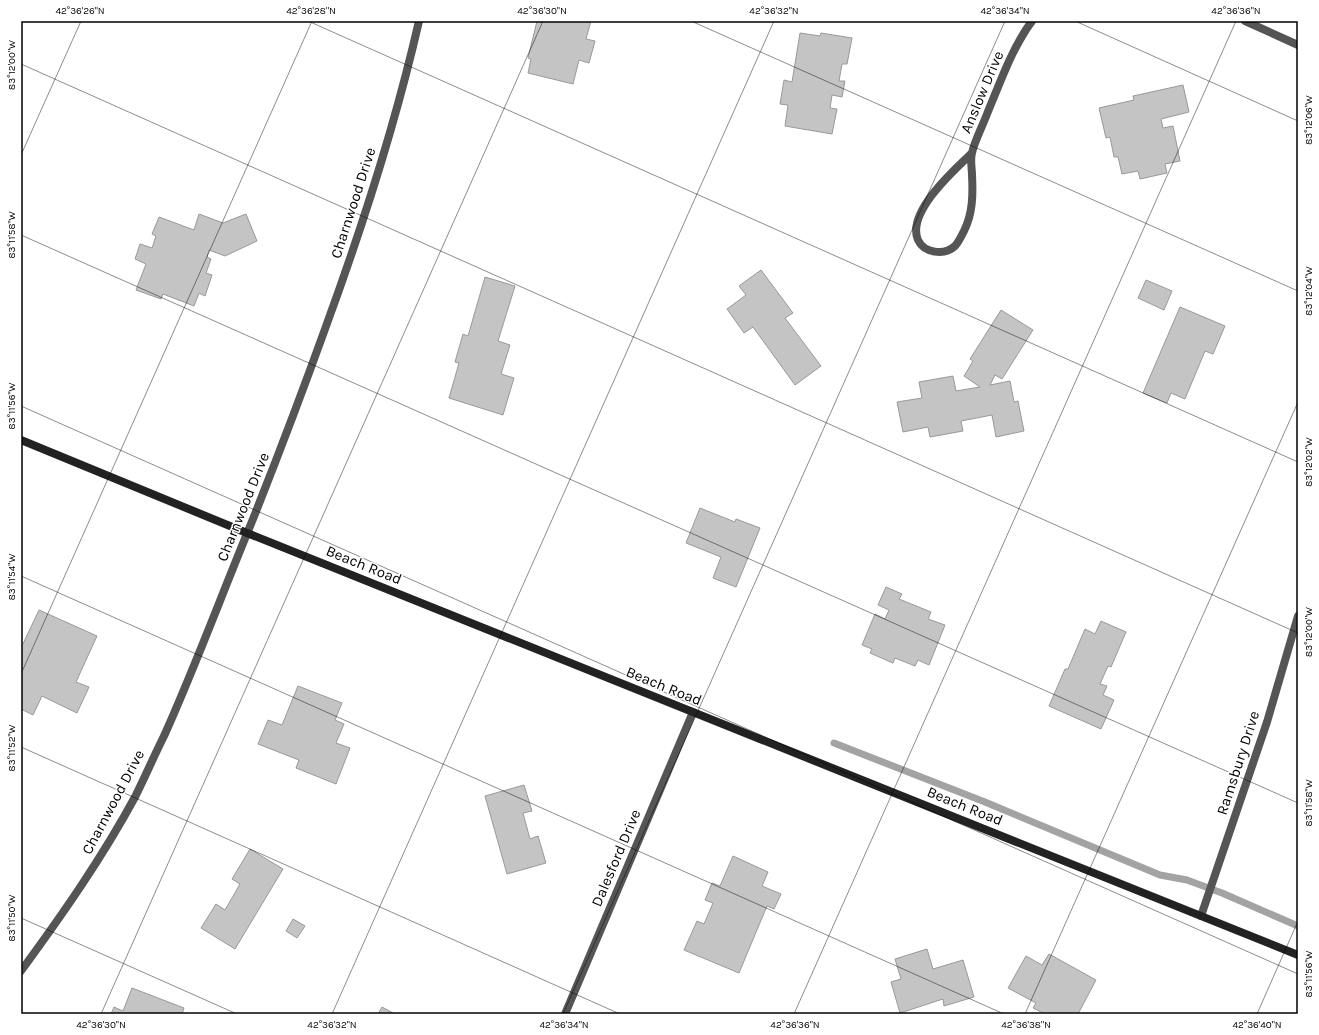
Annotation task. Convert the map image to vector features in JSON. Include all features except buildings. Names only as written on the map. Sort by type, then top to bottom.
[{"type":"street","name":"Charnwood Drive","points":[[21,971],[60,918],[93,869],[136,795],[195,664],[309,373],[363,222],[396,114],[419,21]]},
{"type":"street","name":"Anslow Drive","points":[[971,154],[951,172],[929,198],[918,219],[916,233],[918,239],[923,246],[932,251],[944,252],[955,246],[964,232],[971,213],[973,192],[971,154],[1007,67],[1032,21]]},
{"type":"street","points":[[1245,21],[1298,45]]},
{"type":"street","name":"Beach Road","points":[[21,440],[247,533],[1298,955]]},
{"type":"street","name":"Ramsbury Drive","points":[[1201,916],[1267,722],[1298,616]]},
{"type":"street","name":"Dalesford Drive","points":[[564,1014],[693,712]]},
{"type":"waterway","points":[[834,743],[985,802],[1160,875],[1187,880],[1222,893],[1298,926]]}]
